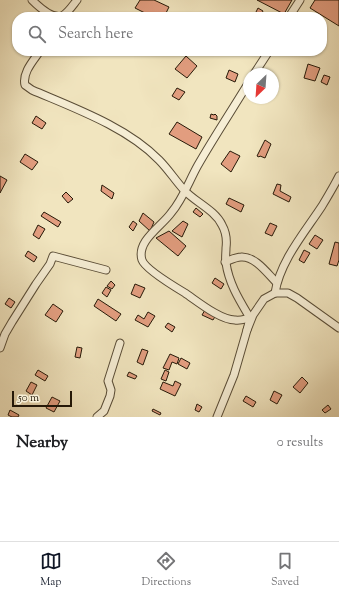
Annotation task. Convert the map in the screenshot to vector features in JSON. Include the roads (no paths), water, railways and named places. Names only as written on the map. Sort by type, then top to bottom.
[{"type":"street","points":[[32,0],[48,12]]},
{"type":"street","points":[[66,12],[77,0]]},
{"type":"street","points":[[292,12],[300,0]]},
{"type":"street","points":[[37,56],[25,75],[25,85],[32,90],[115,128],[139,142],[159,159],[185,191],[212,213],[222,224],[226,236],[227,247],[225,262],[230,280],[250,318],[234,376],[217,417]]},
{"type":"street","points":[[258,68],[266,56]]},
{"type":"street","points":[[243,92],[194,172],[185,191],[171,214],[143,244],[141,259],[144,265],[209,310],[223,317],[235,320],[250,318]]},
{"type":"street","points":[[275,293],[276,282],[281,272],[298,241],[322,206],[339,176]]},
{"type":"street","points":[[0,348],[5,334],[50,264],[53,256],[106,270]]},
{"type":"street","points":[[225,262],[241,257],[250,259],[260,265],[276,282]]},
{"type":"street","points":[[247,330],[253,315],[264,299],[275,293],[288,293],[339,328]]},
{"type":"street","points":[[98,417],[104,411],[110,396],[108,381],[120,343]]}]
